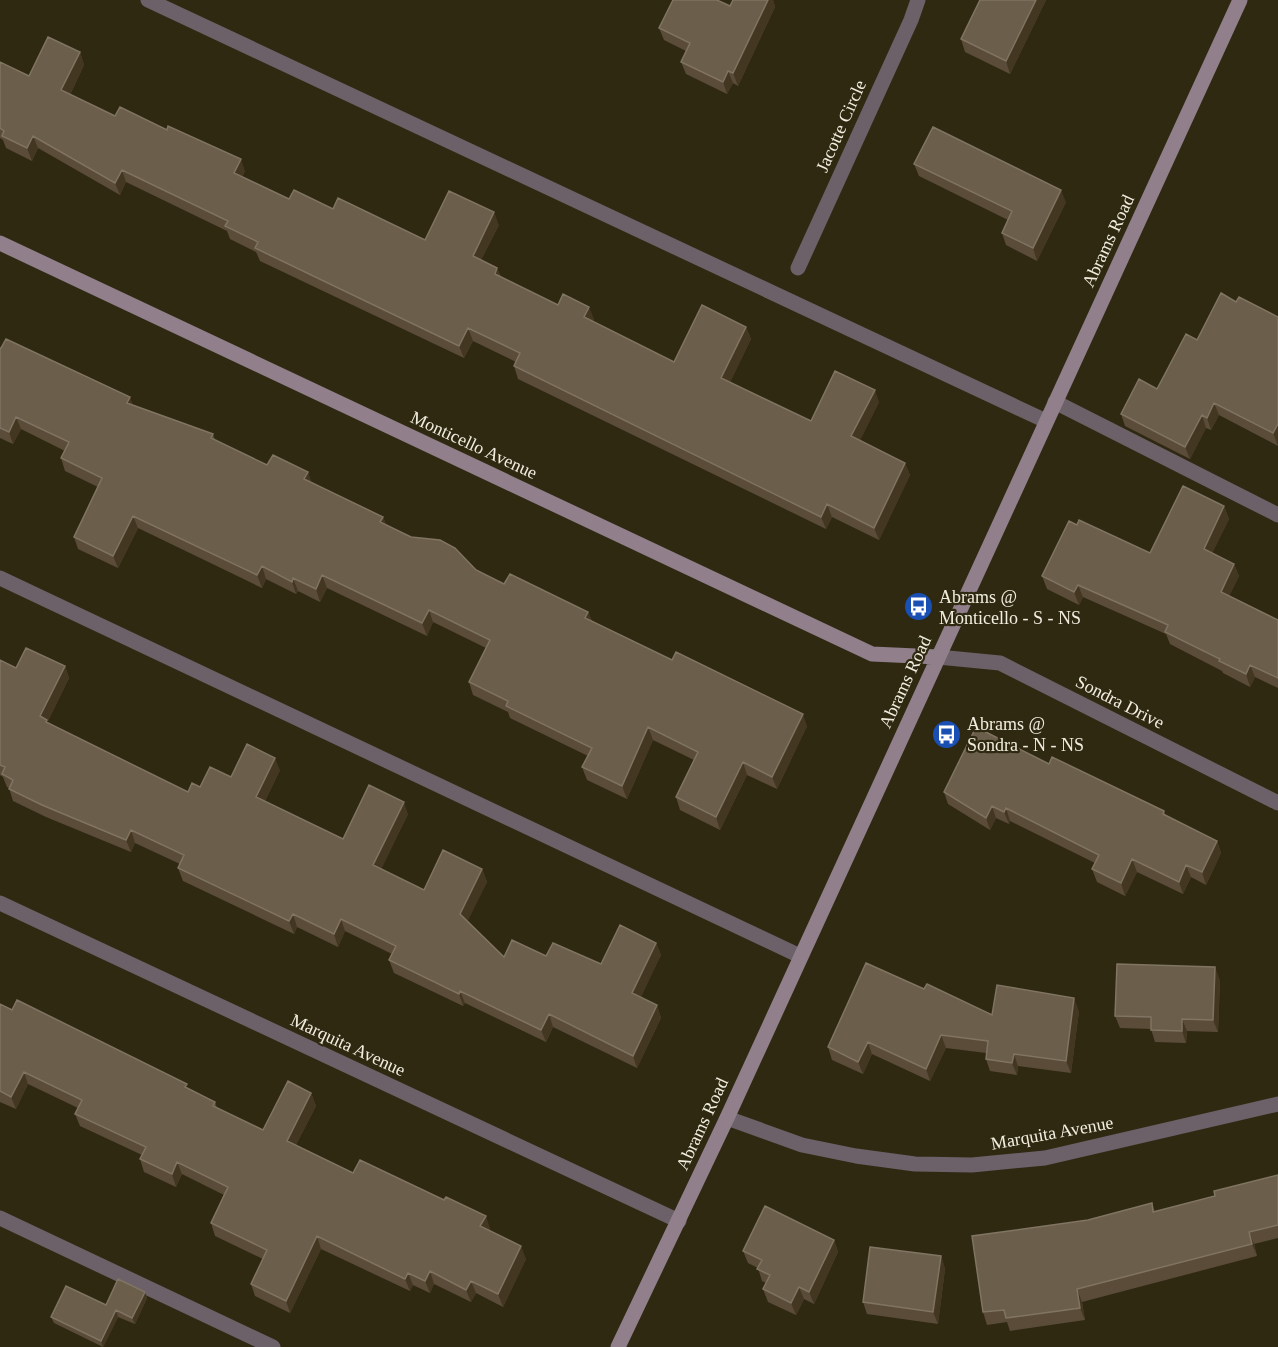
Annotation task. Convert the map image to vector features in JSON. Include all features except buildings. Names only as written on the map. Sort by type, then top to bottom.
[{"type":"main road","name":"Abrams Road","points":[[620,1346],[1240,0]]},
{"type":"main road","name":"Monticello Avenue","points":[[0,243],[872,654],[938,657]]},
{"type":"street","points":[[148,0],[1047,421]]},
{"type":"street","name":"Jacotte Circle","points":[[798,268],[918,0]]},
{"type":"street","points":[[1055,402],[1278,515]]},
{"type":"street","points":[[0,578],[800,956]]},
{"type":"street","name":"Sondra Drive","points":[[938,657],[1000,663],[1278,803]]},
{"type":"street","name":"Marquita Avenue","points":[[0,903],[679,1221]]},
{"type":"street","name":"Marquita Avenue","points":[[727,1118],[802,1145],[856,1156],[915,1164],[972,1166],[1045,1158],[1278,1104]]},
{"type":"street","points":[[0,1218],[273,1347]]},
{"type":"place","name":"Abrams @ Monticello - S - NS","points":[[918,607]]},
{"type":"place","name":"Abrams @ Sondra - N - NS","points":[[946,734]]}]
